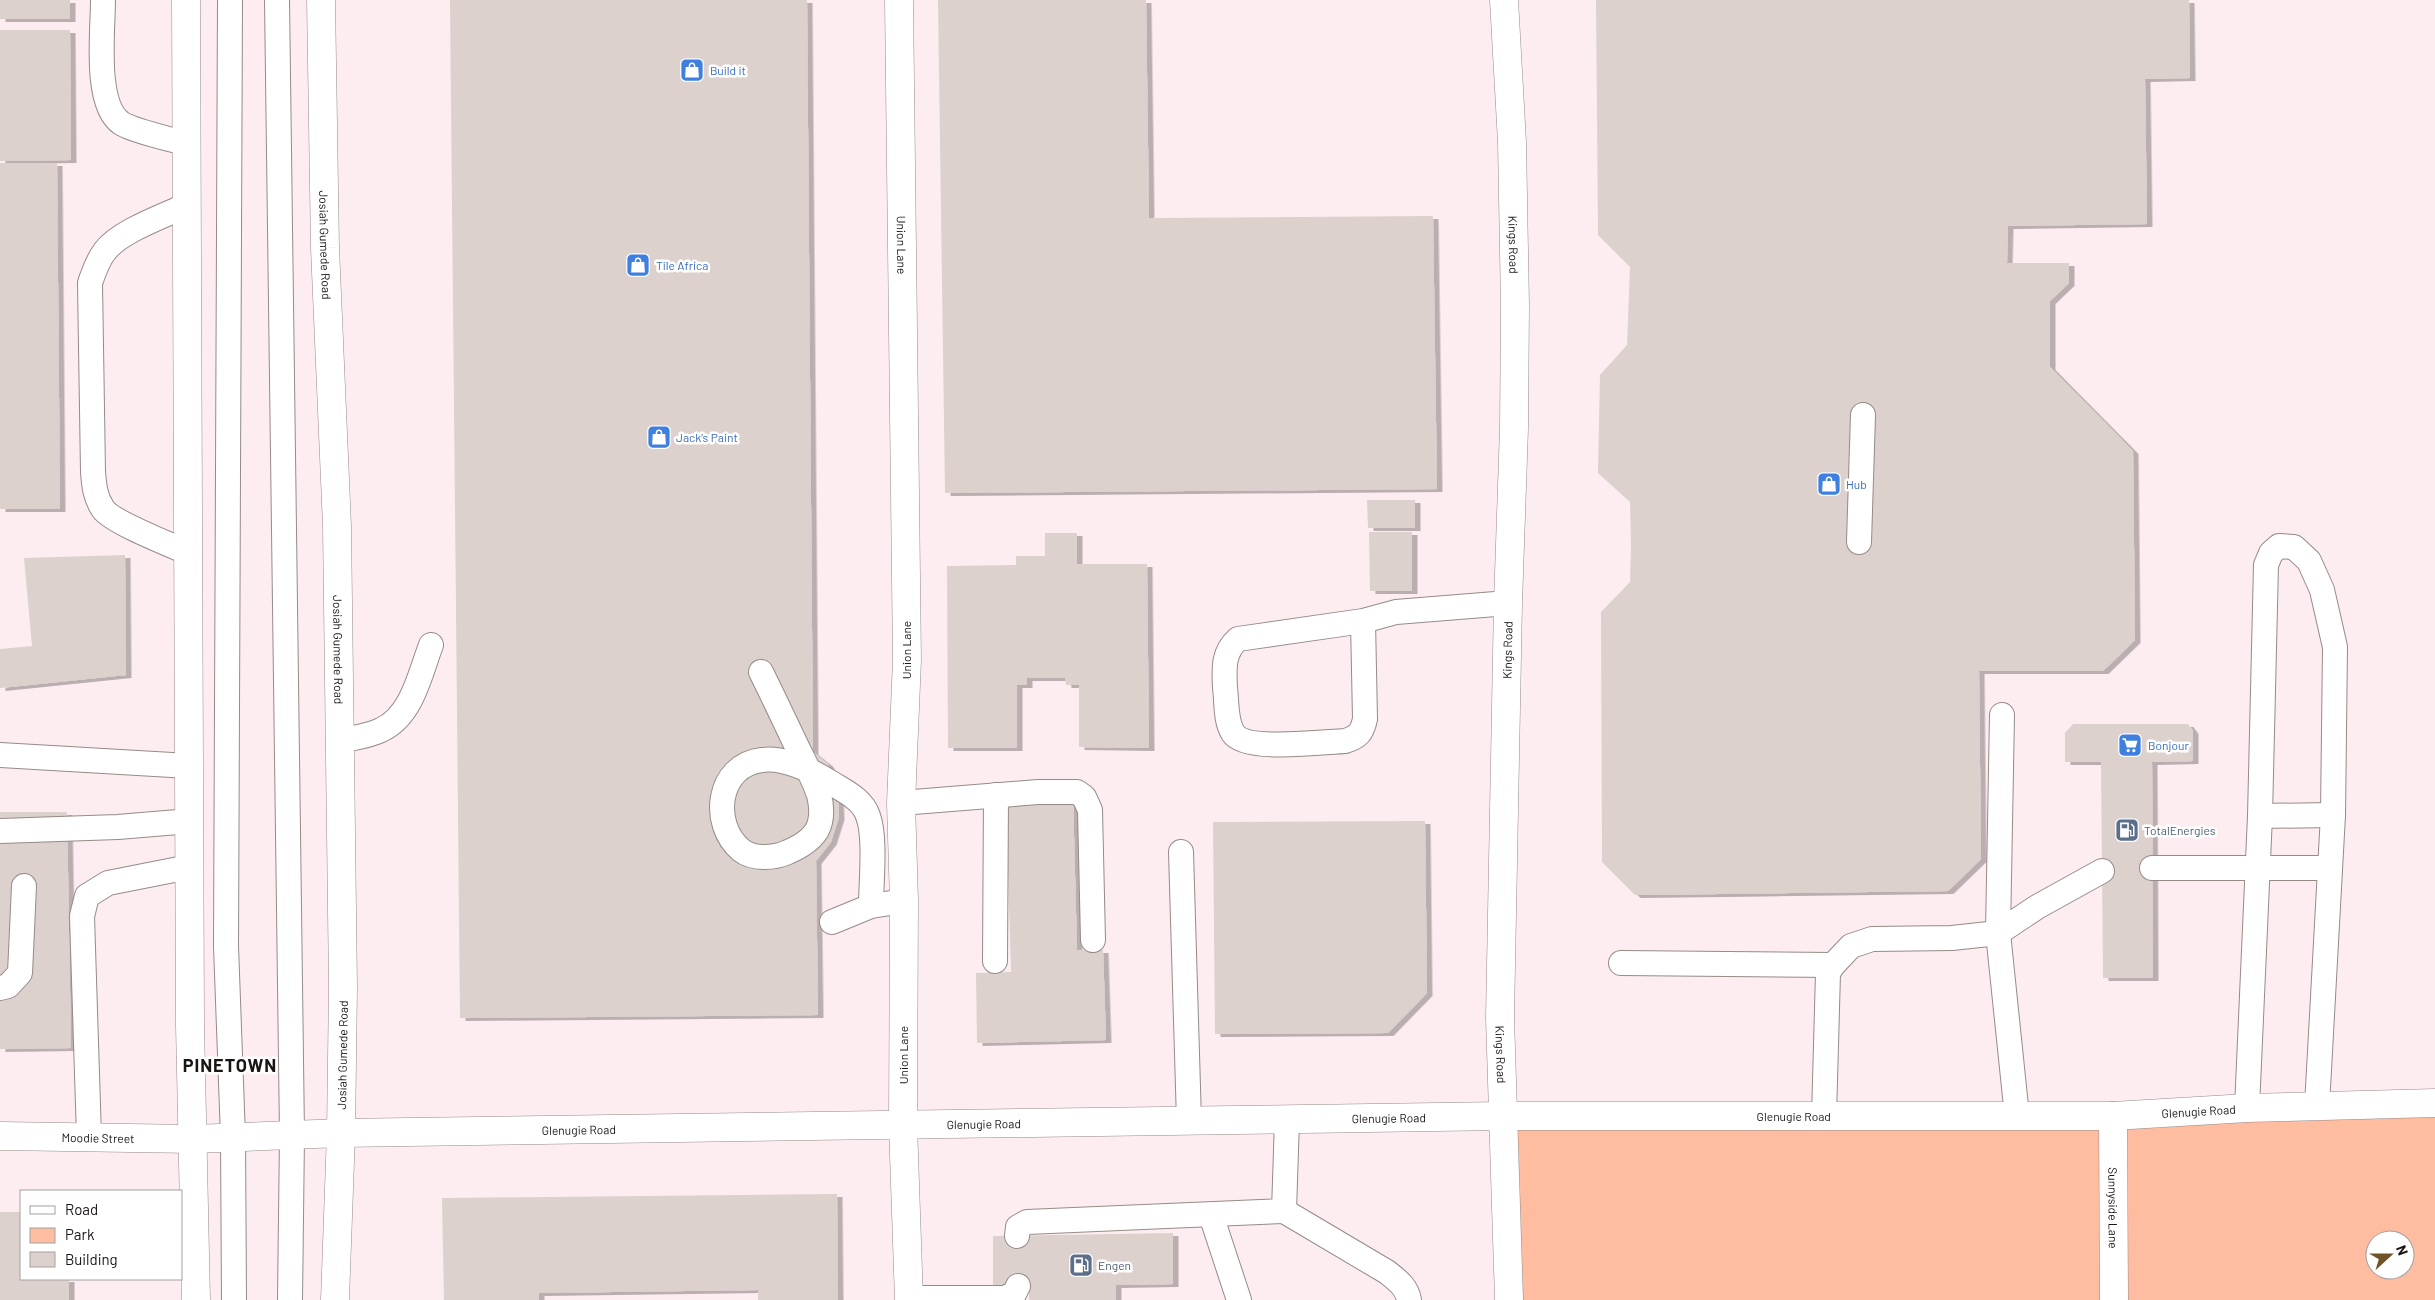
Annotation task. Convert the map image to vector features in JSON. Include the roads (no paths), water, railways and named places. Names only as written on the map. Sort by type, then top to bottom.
[{"type":"street","points":[[186,0],[189,867],[196,1300]]},
{"type":"street","name":"Josiah Gumede Road","points":[[321,0],[325,248],[337,526],[343,987],[341,1133],[335,1300]]},
{"type":"street","name":"Union Lane","points":[[899,0],[907,660],[901,802],[904,901],[902,1125],[909,1299]]},
{"type":"street","name":"Kings Road","points":[[1504,0],[1512,142],[1515,306],[1514,446],[1508,603],[1500,1018],[1509,1300]]},
{"type":"street","name":"Glenugie Road","points":[[292,1135],[1503,1116],[2113,1116],[2247,1108],[2435,1103]]},
{"type":"street","name":"Sunnyside Lane","points":[[2113,1116],[2114,1300]]},
{"type":"street","name":"Moodie Street","points":[[0,1136],[194,1138],[292,1135]]},
{"type":"lane","points":[[104,0],[103,93],[112,115],[122,124],[187,144]]},
{"type":"lane","points":[[230,0],[226,946],[233,1137],[234,1300]]},
{"type":"lane","points":[[277,0],[292,1135],[290,1300]]},
{"type":"lane","points":[[187,204],[118,239],[106,249],[97,262],[90,283],[93,472],[96,494],[104,511],[118,520],[188,553]]},
{"type":"lane","points":[[1859,542],[1863,415]]},
{"type":"lane","points":[[2247,1108],[2260,816],[2266,565],[2271,552],[2279,546],[2294,547],[2309,561],[2322,590],[2335,647],[2333,815],[2317,1106]]},
{"type":"lane","points":[[1363,621],[1365,720],[1363,728],[1357,737],[1344,741],[1260,744],[1243,741],[1234,734],[1228,723],[1224,676],[1226,654],[1230,645],[1238,638],[1363,621],[1396,612],[1508,603]]},
{"type":"lane","points":[[340,741],[374,733],[395,721],[411,699],[431,645]]},
{"type":"lane","points":[[761,672],[807,768],[819,796],[820,817],[816,833],[803,844],[780,855],[751,856],[732,841],[724,827],[721,805],[728,782],[737,770],[762,760],[807,768],[858,801],[869,817],[871,831],[871,906]]},
{"type":"lane","points":[[2002,715],[1998,933],[2017,1116]]},
{"type":"lane","points":[[0,755],[189,766]]},
{"type":"lane","points":[[901,802],[996,795],[1077,792],[1084,797],[1090,810],[1093,940]]},
{"type":"lane","points":[[995,961],[996,795]]},
{"type":"lane","points":[[2260,816],[2333,815]]},
{"type":"lane","points":[[0,831],[118,827],[190,821]]},
{"type":"lane","points":[[1181,852],[1190,1121]]},
{"type":"lane","points":[[2152,868],[2258,866],[2330,868]]},
{"type":"lane","points":[[89,1138],[82,916],[87,896],[108,883],[189,867]]},
{"type":"lane","points":[[1824,1117],[1828,973],[1832,965],[1852,946],[1872,939],[1952,938],[1998,933],[2037,907],[2102,872]]},
{"type":"lane","points":[[0,988],[8,986],[20,973],[24,886]]},
{"type":"lane","points":[[832,922],[871,906],[904,901]]},
{"type":"lane","points":[[1621,963],[1832,965]]},
{"type":"lane","points":[[1284,1211],[1287,1120]]},
{"type":"lane","points":[[1017,1236],[1018,1227],[1027,1222],[1284,1211],[1387,1272],[1400,1283],[1408,1294],[1409,1300]]},
{"type":"lane","points":[[1211,1215],[1239,1300]]},
{"type":"lane","points":[[909,1299],[1005,1298],[1014,1294],[1018,1286]]},
{"type":"place","name":"Build it","points":[[692,70]]},
{"type":"place","name":"Tile Africa","points":[[638,265]]},
{"type":"place","name":"Jack's Paint","points":[[659,437]]},
{"type":"place","name":"Hub","points":[[1829,484]]},
{"type":"place","name":"Bonjour","points":[[2130,745]]},
{"type":"place","name":"TotalEnergies","points":[[2127,830]]},
{"type":"place","name":"Engen","points":[[1081,1265]]},
{"type":"district","name":"PINETOWN","points":[[230,1065]]}]
